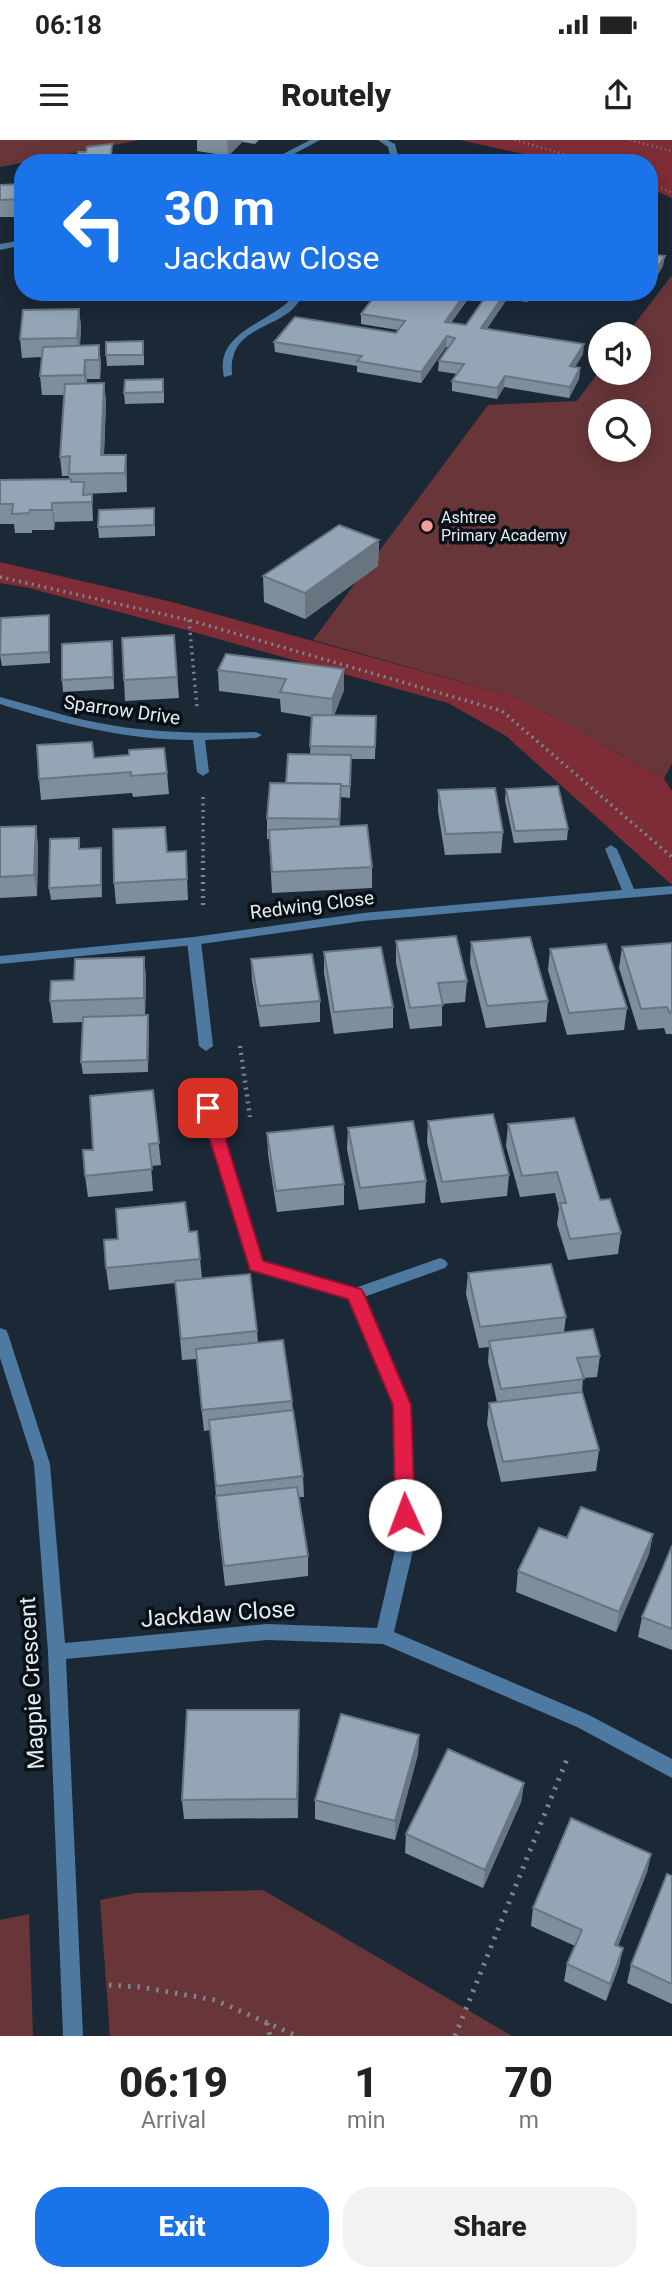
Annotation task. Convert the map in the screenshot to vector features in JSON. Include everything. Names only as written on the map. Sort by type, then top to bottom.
[{"type":"street","points":[[288,154],[316,140]]},
{"type":"street","points":[[382,140],[392,146],[394,154]]},
{"type":"street","points":[[227,375],[226,361],[234,342],[252,328],[294,307],[297,301]]},
{"type":"street","name":"Sparrow Drive","points":[[0,701],[90,727],[200,738],[256,735]]},
{"type":"street","name":"Sparrow Drive","points":[[200,738],[203,772]]},
{"type":"street","points":[[611,849],[630,895]]},
{"type":"street","name":"Redwing Close","points":[[0,960],[199,940],[363,917],[672,890]]},
{"type":"street","points":[[199,940],[206,1046]]},
{"type":"street","points":[[208,1108],[256,1265],[355,1294],[440,1265]]},
{"type":"street","points":[[355,1294],[402,1405],[406,1542],[384,1636]]},
{"type":"street","name":"Magpie Crescent","points":[[0,1334],[42,1464],[57,1652],[74,2036]]},
{"type":"street","name":"Jackdaw Close","points":[[57,1652],[267,1632],[384,1636],[583,1721],[672,1769]]},
{"type":"path","points":[[515,140],[564,154]]},
{"type":"path","points":[[630,140],[672,150]]},
{"type":"path","points":[[0,577],[189,621],[502,711],[672,856]]},
{"type":"path","points":[[189,621],[200,738]]},
{"type":"path","points":[[199,940],[203,772]]},
{"type":"path","points":[[238,1035],[250,1118]]},
{"type":"path","points":[[455,2036],[583,1721]]},
{"type":"path","points":[[70,1982],[140,1987],[215,2000],[297,2036]]},
{"type":"path","points":[[267,2022],[270,2036]]},
{"type":"shaded area","points":[[0,140],[140,140],[67,154],[14,154],[14,164],[0,167]]},
{"type":"shaded area","points":[[460,140],[672,140],[672,198],[658,192],[658,154],[524,154]]},
{"type":"shaded area","points":[[672,275],[672,763],[664,779],[519,698],[313,640],[488,405],[577,401],[589,385],[651,385],[651,322],[636,322],[652,301],[658,301],[658,293]]},
{"type":"shaded area","points":[[0,562],[172,602],[519,698],[664,779],[672,791],[672,885],[506,736],[448,703],[179,628],[29,588],[0,583]]},
{"type":"shaded area","points":[[263,1890],[512,2036],[110,2036],[100,1900],[135,1893]]},
{"type":"shaded area","points":[[29,1914],[33,2036],[0,2036],[0,1920]]},
{"type":"building","points":[[112,144],[111,154],[78,154],[86,152],[87,147]]},
{"type":"building","points":[[14,184],[14,199],[0,200],[0,185]]},
{"type":"building","points":[[658,255],[665,256],[658,267]]},
{"type":"building","points":[[371,301],[460,301],[445,322],[466,325],[483,301],[500,301],[481,328],[584,344],[570,366],[580,368],[570,387],[505,376],[497,388],[452,381],[464,364],[439,361],[455,338],[447,336],[421,372],[357,361],[362,356],[274,342],[295,317],[396,333],[405,321],[361,314]]},
{"type":"building","points":[[79,309],[77,338],[20,339],[23,310]]},
{"type":"building","points":[[143,341],[143,355],[106,355],[106,342]]},
{"type":"building","points":[[99,345],[99,360],[85,360],[84,375],[40,376],[43,347]]},
{"type":"building","points":[[163,379],[163,392],[124,393],[125,380]]},
{"type":"building","points":[[104,383],[101,455],[126,455],[125,473],[69,474],[70,456],[60,457],[65,384]]},
{"type":"building","points":[[71,479],[71,482],[84,482],[83,495],[92,494],[92,502],[52,503],[52,510],[30,510],[29,513],[12,514],[13,504],[0,504],[0,480]]},
{"type":"building","points":[[154,508],[154,525],[98,527],[99,510]]},
{"type":"building","points":[[339,525],[379,540],[305,593],[263,576]]},
{"type":"building","points":[[49,615],[49,652],[0,655],[1,618]]},
{"type":"building","points":[[174,635],[177,677],[124,680],[122,638]]},
{"type":"building","points":[[112,641],[113,677],[62,680],[62,644]]},
{"type":"building","points":[[226,654],[344,669],[332,699],[280,692],[286,679],[218,670]]},
{"type":"building","points":[[312,715],[376,716],[375,747],[310,746]]},
{"type":"building","points":[[92,742],[94,758],[129,755],[129,750],[164,748],[167,773],[131,776],[131,772],[39,779],[37,745]]},
{"type":"building","points":[[288,754],[351,755],[350,786],[286,783]]},
{"type":"building","points":[[270,783],[341,784],[339,819],[267,818]]},
{"type":"building","points":[[558,786],[568,829],[515,831],[506,789]]},
{"type":"building","points":[[495,788],[503,832],[446,834],[438,790]]},
{"type":"building","points":[[367,825],[372,867],[272,872],[269,830]]},
{"type":"building","points":[[36,826],[34,875],[0,877],[0,827]]},
{"type":"building","points":[[165,827],[167,852],[186,851],[187,879],[114,883],[113,829]]},
{"type":"building","points":[[79,838],[79,849],[101,848],[101,885],[49,888],[50,839]]},
{"type":"building","points":[[456,936],[467,981],[438,983],[443,1005],[410,1008],[396,941]]},
{"type":"building","points":[[530,937],[548,1001],[487,1006],[471,942]]},
{"type":"building","points":[[672,943],[672,1012],[670,1013],[667,1007],[641,1009],[622,947]]},
{"type":"building","points":[[606,944],[627,1008],[569,1013],[550,949]]},
{"type":"building","points":[[381,947],[393,1007],[334,1012],[324,952]]},
{"type":"building","points":[[312,954],[320,1001],[259,1006],[251,959]]},
{"type":"building","points":[[144,957],[144,998],[50,1001],[51,981],[74,980],[75,959]]},
{"type":"building","points":[[148,1015],[147,1060],[81,1062],[83,1017]]},
{"type":"building","points":[[153,1090],[159,1143],[149,1144],[152,1169],[85,1176],[83,1150],[93,1150],[90,1096]]},
{"type":"building","points":[[493,1114],[509,1175],[442,1182],[428,1121]]},
{"type":"building","points":[[574,1118],[600,1200],[610,1199],[621,1233],[570,1239],[560,1203],[566,1203],[557,1172],[522,1176],[508,1124]]},
{"type":"building","points":[[413,1121],[426,1181],[360,1188],[348,1128]]},
{"type":"building","points":[[333,1126],[344,1184],[276,1191],[267,1133]]},
{"type":"building","points":[[185,1202],[189,1232],[197,1231],[200,1259],[106,1268],[104,1240],[118,1239],[116,1209]]},
{"type":"building","points":[[551,1264],[566,1317],[480,1327],[468,1273]]},
{"type":"building","points":[[250,1274],[257,1331],[181,1339],[175,1281]]},
{"type":"building","points":[[593,1329],[600,1356],[577,1358],[584,1379],[501,1389],[489,1341]]},
{"type":"building","points":[[283,1340],[292,1401],[202,1410],[196,1349]]},
{"type":"building","points":[[582,1392],[599,1450],[503,1462],[489,1403]]},
{"type":"building","points":[[293,1410],[303,1476],[216,1486],[209,1420]]},
{"type":"building","points":[[297,1487],[308,1556],[224,1566],[216,1496]]},
{"type":"building","points":[[581,1507],[653,1534],[619,1612],[518,1571],[539,1528],[567,1538]]},
{"type":"building","points":[[672,1546],[672,1629],[642,1617]]},
{"type":"building","points":[[187,1710],[299,1710],[297,1799],[182,1800]]},
{"type":"building","points":[[341,1714],[419,1735],[395,1821],[315,1800]]},
{"type":"building","points":[[448,1749],[524,1783],[485,1870],[406,1834]]},
{"type":"building","points":[[571,1818],[651,1854],[615,1945],[623,1948],[610,1984],[567,1964],[582,1930],[533,1908]]},
{"type":"building","points":[[667,1874],[672,1876],[672,1984],[631,1965]]},
{"type":"place","name":"Ashtree Primary Academy","points":[[427,526]]},
{"type":"route","points":[[208,1108],[256,1265],[355,1294],[402,1405],[405,1515]]}]
